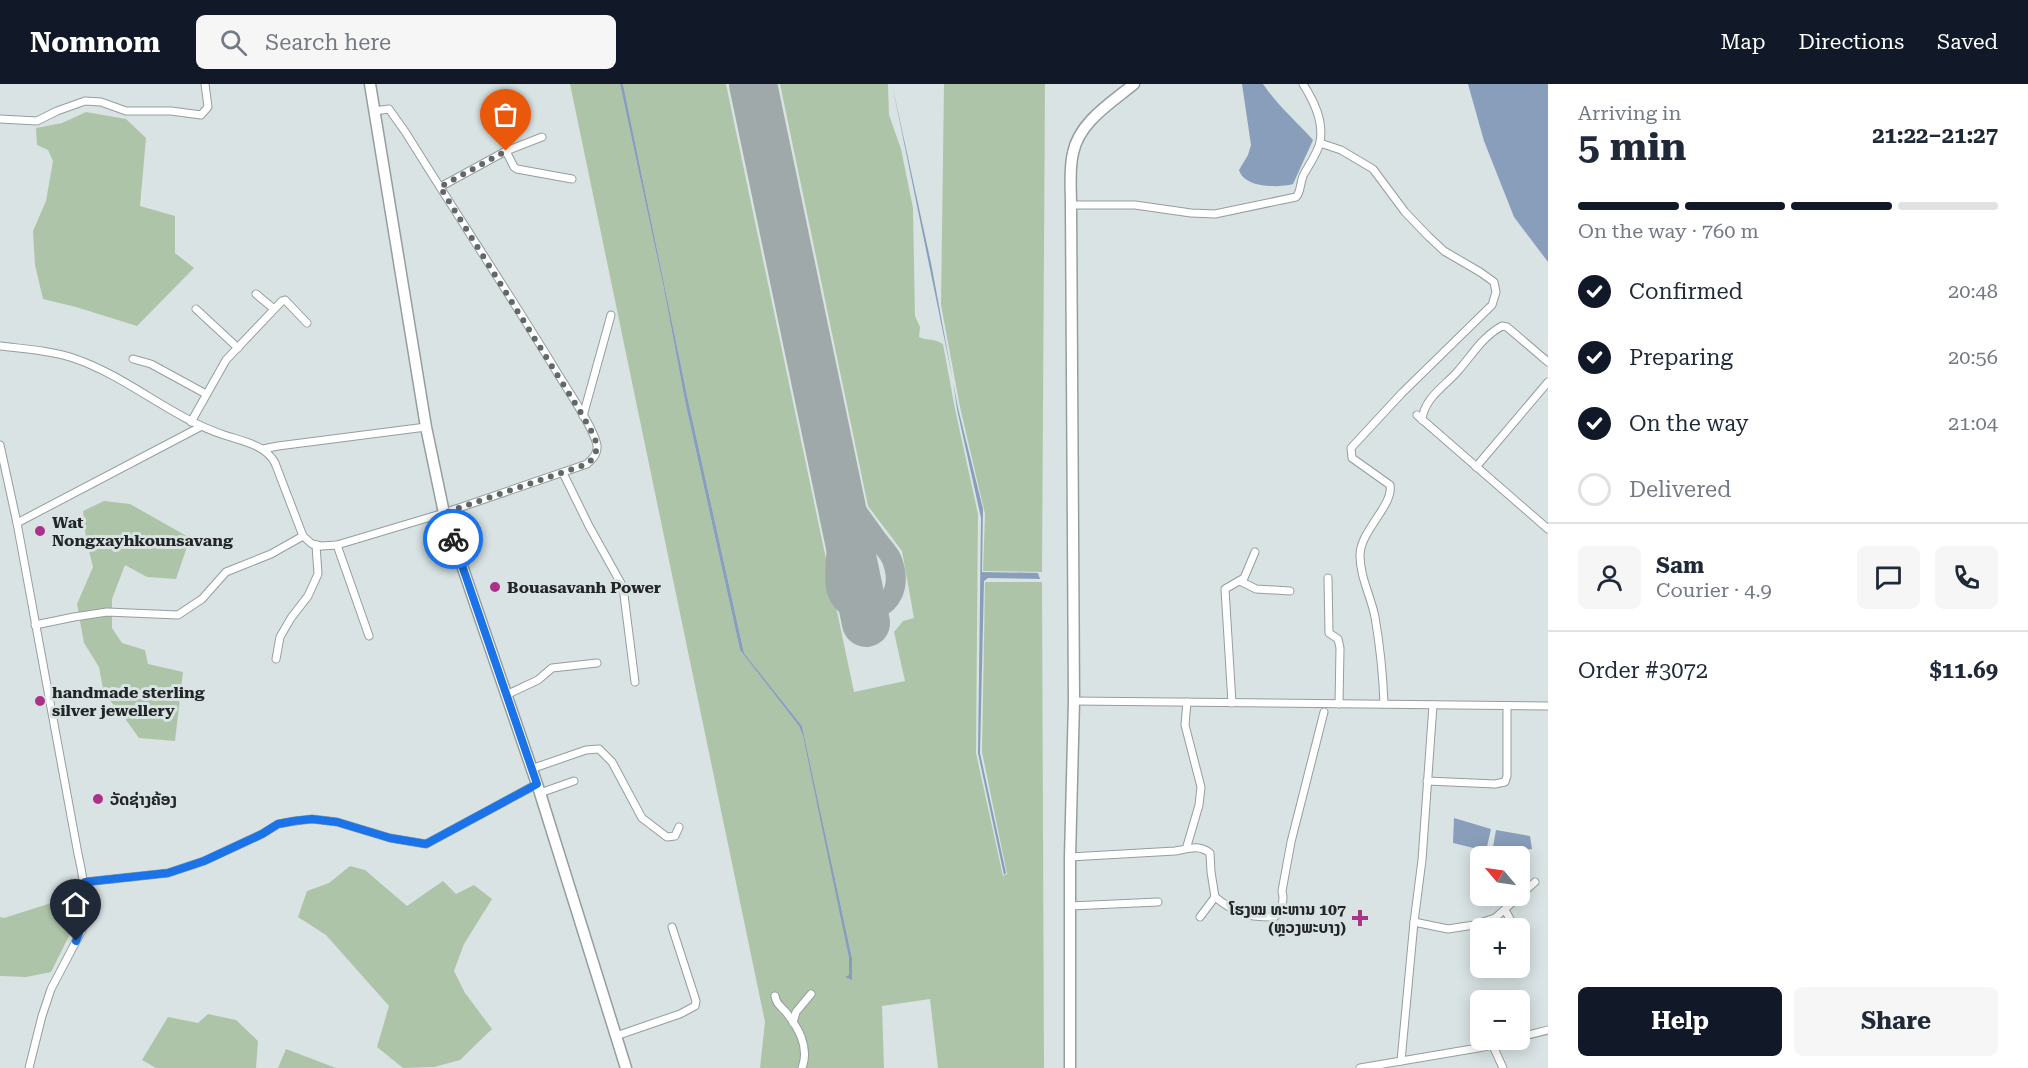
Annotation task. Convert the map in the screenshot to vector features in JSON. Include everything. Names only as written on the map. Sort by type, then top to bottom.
[{"type":"main road","points":[[370,84],[426,427],[444,513],[538,789],[626,1068]]},
{"type":"main road","points":[[1070,1068],[1070,857],[1074,701],[1072,156],[1082,131],[1098,113],[1134,84]]},
{"type":"street","points":[[0,119],[37,121],[85,101],[101,102],[126,111],[171,111],[201,116],[208,107],[205,84]]},
{"type":"street","points":[[1071,205],[1135,205],[1215,214],[1296,197],[1299,194],[1299,184],[1320,142],[1320,119],[1313,100],[1303,84]]},
{"type":"street","points":[[0,346],[46,351],[72,358],[96,368],[200,427],[263,449],[272,456],[303,536],[316,546],[337,545],[444,513],[587,464],[597,452],[596,442],[583,416],[389,109],[374,111]]},
{"type":"street","points":[[440,187],[506,151],[542,137]]},
{"type":"street","points":[[1320,142],[1341,150],[1373,170],[1405,212],[1428,236],[1444,251],[1494,282],[1496,291],[1492,305],[1402,393],[1351,448],[1352,458],[1390,485],[1391,489],[1386,502],[1364,537],[1360,554],[1361,572],[1374,615],[1384,704]]},
{"type":"street","points":[[506,151],[517,169],[572,179]]},
{"type":"street","points":[[256,294],[274,309]]},
{"type":"street","points":[[191,422],[226,360],[282,301],[285,300],[307,324]]},
{"type":"street","points":[[196,309],[238,348]]},
{"type":"street","points":[[583,416],[611,315]]},
{"type":"street","points":[[1548,362],[1507,327],[1502,326],[1484,339],[1460,369],[1431,398],[1420,418],[1548,529]]},
{"type":"street","points":[[133,359],[151,364],[206,394]]},
{"type":"street","points":[[1476,467],[1548,382]]},
{"type":"street","points":[[17,523],[200,427]]},
{"type":"street","points":[[263,449],[426,427]]},
{"type":"street","points":[[0,445],[85,882],[82,930],[51,989],[29,1068]]},
{"type":"street","points":[[563,473],[623,587],[635,682]]},
{"type":"street","points":[[35,625],[107,612],[178,615],[202,598],[226,572],[271,554],[303,536]]},
{"type":"street","points":[[337,545],[369,636]]},
{"type":"street","points":[[276,659],[280,637],[291,618],[309,597],[318,574],[316,546]]},
{"type":"street","points":[[1232,703],[1225,592],[1228,586],[1240,581],[1247,573],[1255,552]]},
{"type":"street","points":[[1328,578],[1329,633],[1338,639],[1340,648],[1339,704]]},
{"type":"street","points":[[1240,581],[1256,589],[1290,591]]},
{"type":"street","points":[[506,695],[538,681],[552,668],[597,663]]},
{"type":"street","points":[[1074,701],[1548,706]]},
{"type":"street","points":[[1187,702],[1185,725],[1201,787],[1199,805],[1187,846]]},
{"type":"street","points":[[1401,1061],[1414,922],[1419,896],[1433,705]]},
{"type":"street","points":[[1427,781],[1505,783],[1507,776],[1507,706]]},
{"type":"street","points":[[1070,857],[1175,851],[1187,846],[1205,849],[1210,853],[1215,897],[1236,913],[1254,917],[1274,917],[1282,910],[1282,891],[1291,842],[1324,712]]},
{"type":"street","points":[[531,769],[586,750],[599,749],[612,762],[642,818],[667,837],[675,836],[678,827]]},
{"type":"street","points":[[85,882],[168,873],[204,861],[278,824],[294,821],[312,819],[337,822],[390,838],[426,844],[538,789],[574,781]]},
{"type":"street","points":[[1414,922],[1448,929],[1474,925],[1495,918],[1535,882]]},
{"type":"street","points":[[1200,917],[1215,897]]},
{"type":"street","points":[[1070,906],[1158,902]]},
{"type":"street","points":[[1505,910],[1509,918]]},
{"type":"street","points":[[616,1036],[680,1014],[695,1006],[696,1001],[672,927]]},
{"type":"street","points":[[793,1023],[796,1012],[811,994]]},
{"type":"street","points":[[775,996],[776,1003],[801,1035],[804,1050],[802,1068]]},
{"type":"street","points":[[1530,1034],[1548,1030]]},
{"type":"street","points":[[1360,1068],[1470,1050]]},
{"type":"street","points":[[1495,1050],[1503,1068]]},
{"type":"green space","points":[[570,84],[620,84],[664,289],[685,401],[740,650],[799,726],[803,736],[839,904],[851,980],[852,958],[802,726],[744,653],[688,400],[623,84],[726,84],[854,692],[905,681],[894,632],[903,621],[914,618],[902,551],[868,506],[780,84],[888,84],[889,115],[901,149],[913,208],[915,316],[920,327],[919,337],[943,344],[978,514],[976,753],[1003,876],[1007,874],[982,752],[985,582],[1042,582],[1044,1068],[938,1068],[930,999],[882,1006],[884,1068],[760,1068],[765,1022]]},
{"type":"green space","points":[[944,84],[1045,84],[1042,572],[983,571],[985,514],[960,407],[941,305]]},
{"type":"green space","points":[[86,112],[126,119],[146,138],[140,206],[175,216],[175,253],[194,268],[137,326],[43,299],[35,265],[33,231],[46,201],[53,161],[48,150],[37,145],[36,128],[62,123]]},
{"type":"green space","points":[[104,501],[130,504],[190,538],[176,579],[147,577],[125,565],[112,599],[112,628],[122,643],[145,650],[148,664],[183,672],[175,741],[139,738],[104,694],[99,667],[84,643],[77,604],[93,567],[86,539],[83,511]]},
{"type":"green space","points":[[350,866],[365,870],[407,906],[443,881],[456,894],[474,885],[492,899],[464,944],[454,971],[465,993],[492,1029],[460,1060],[434,1067],[403,1068],[377,1047],[389,1006],[326,935],[298,917],[307,891],[329,883]]},
{"type":"green space","points":[[51,903],[75,911],[74,926],[51,972],[26,977],[0,976],[0,917],[4,918]]},
{"type":"green space","points":[[208,1014],[236,1020],[258,1041],[256,1068],[156,1068],[142,1060],[168,1017],[198,1023]]},
{"type":"green space","points":[[286,1049],[336,1068],[278,1068]]},
{"type":"water","points":[[620,84],[623,84],[688,400],[744,653],[802,726],[852,958],[852,980],[845,977],[849,975],[849,958],[803,736],[799,726],[740,650],[685,401],[664,289]]},
{"type":"water","points":[[892,84],[931,263],[953,380]]},
{"type":"water","points":[[1242,84],[1263,84],[1313,140],[1293,184],[1262,185],[1242,176],[1239,170],[1251,145]]},
{"type":"water","points":[[1468,84],[1548,84],[1548,262],[1514,217],[1484,141]]},
{"type":"water","points":[[953,382],[983,509],[982,572],[1038,573],[1040,579],[988,578],[984,581],[980,753],[1006,873],[1004,875],[978,753],[981,518],[957,409]]},
{"type":"water","points":[[1454,818],[1491,829],[1487,846],[1470,847],[1453,843]]},
{"type":"water","points":[[1496,830],[1530,836],[1532,849],[1530,846],[1493,846]]},
{"type":"taxiway","points":[[833,466],[834,477],[841,490],[892,560],[896,578],[893,593],[886,603],[875,609],[863,611],[852,608],[842,600],[836,588],[836,561],[842,510]]},
{"type":"runway","points":[[753,84],[866,623]]},
{"type":"way so far","points":[[453,539],[444,513],[587,464],[597,452],[596,442],[583,416],[440,187],[506,151]]},
{"type":"place","name":"Wat Nongxayhkounsavang","points":[[40,531]]},
{"type":"place","name":"Bouasavanh Power","points":[[495,587]]},
{"type":"place","name":"handmade sterling silver jewellery","points":[[40,701]]},
{"type":"place","name":"ວັດຊ່າງຄ້ອງ","points":[[98,799]]},
{"type":"place","name":"ໂຮງໝ ທະຫານ 107 (ຫຼວງພະບາງ)","points":[[1360,918]]},
{"type":"route","points":[[76,941],[84,920],[85,882],[168,873],[204,861],[278,824],[294,821],[312,819],[337,822],[390,838],[426,844],[537,784],[453,539]]}]
